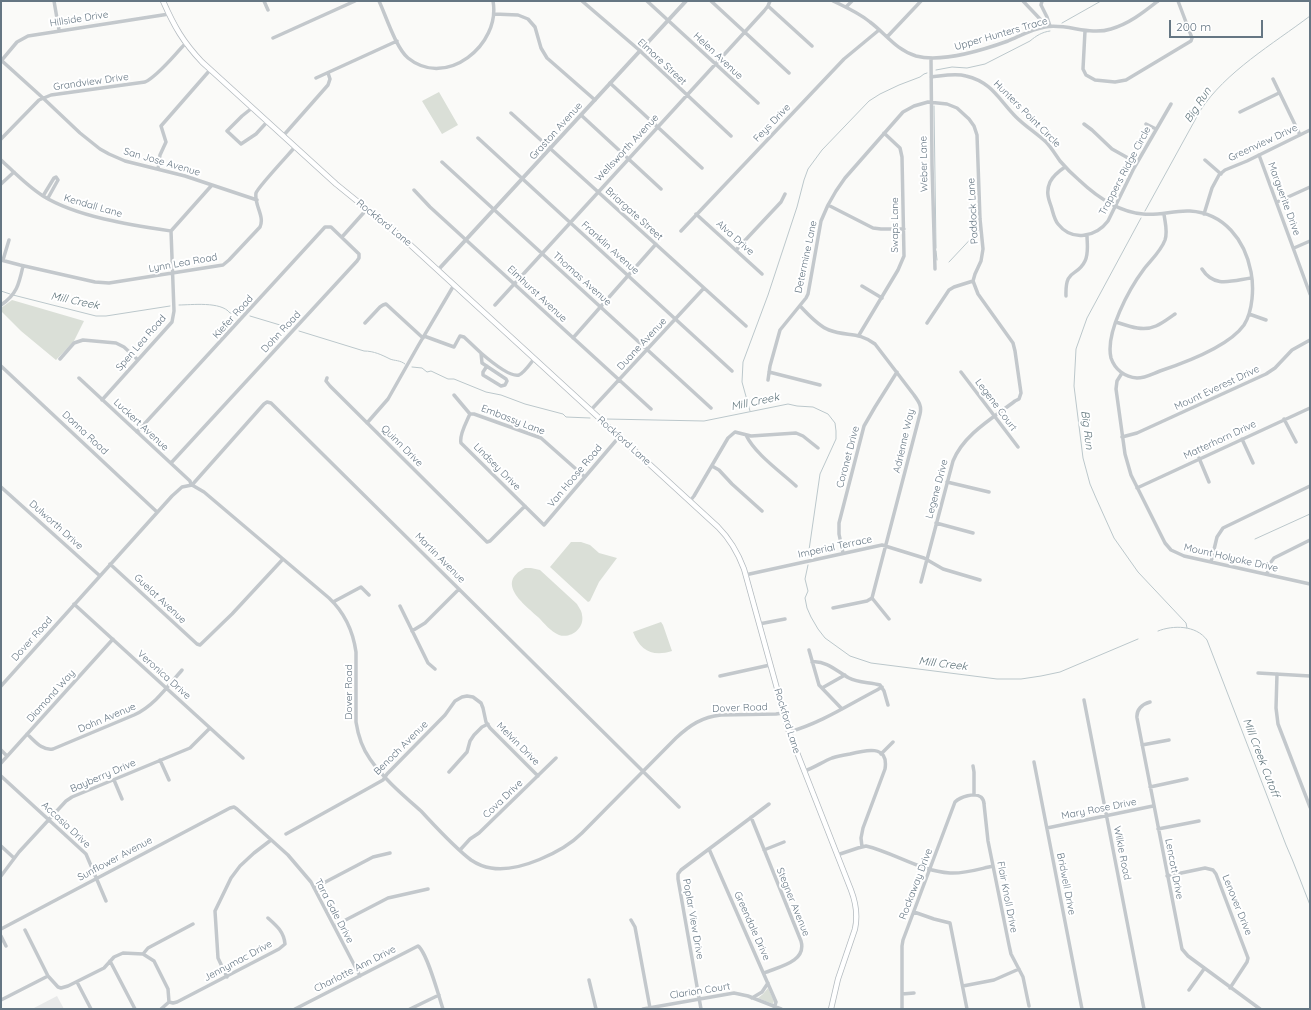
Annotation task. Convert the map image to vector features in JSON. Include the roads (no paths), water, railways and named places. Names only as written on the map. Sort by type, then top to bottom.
[{"type":"main road","name":"Rockford Lane","points":[[163,1],[185,44],[210,70],[336,184],[405,240],[690,501],[731,541],[740,558],[789,732],[854,898],[857,915],[855,929],[838,979],[831,1009]]},
{"type":"street","points":[[54,1],[59,30]]},
{"type":"street","points":[[264,1],[268,10]]},
{"type":"street","points":[[273,38],[355,1]]},
{"type":"street","points":[[379,1],[400,49],[406,57],[417,64],[436,68],[453,65],[469,57],[482,44],[491,29],[494,14],[493,1]]},
{"type":"street","name":"Elmore Street","points":[[582,1],[639,51],[731,136]]},
{"type":"street","name":"Helen Avenue","points":[[647,1],[758,103]]},
{"type":"street","name":"Graston Avenue","points":[[438,270],[495,210],[686,1]]},
{"type":"street","points":[[711,1],[789,73]]},
{"type":"street","name":"Wellsworth Avenue","points":[[495,305],[768,6],[770,1]]},
{"type":"street","name":"Upper Hunters Trace","points":[[833,1],[865,19],[897,46],[907,52],[916,56],[931,58],[947,57],[986,48],[1050,26],[1085,31],[1102,31],[1119,27],[1135,18],[1158,1]]},
{"type":"street","points":[[846,7],[852,1]]},
{"type":"street","points":[[886,37],[921,1]]},
{"type":"street","points":[[1023,1],[1041,20],[1045,27]]},
{"type":"street","points":[[1042,1],[1041,5],[1048,17],[1050,26]]},
{"type":"street","points":[[1085,31],[1083,69],[1085,74],[1095,80],[1115,82],[1126,80],[1191,41],[1192,38],[1178,1]]},
{"type":"street","points":[[768,6],[812,46]]},
{"type":"street","name":"Hillside Drive","points":[[1,60],[16,42],[25,37],[59,30],[169,14]]},
{"type":"street","points":[[494,14],[518,15],[528,19],[535,27],[541,48],[547,58],[595,100]]},
{"type":"street","name":"Feys Drive","points":[[681,230],[850,52],[879,30]]},
{"type":"street","points":[[316,78],[397,41]]},
{"type":"street","name":"Grandview Drive","points":[[1,140],[43,98],[52,95],[148,81],[185,44]]},
{"type":"street","name":"Weber Lane","points":[[931,58],[935,269]]},
{"type":"street","name":"San Jose Avenue","points":[[1,60],[80,133],[100,149],[125,161],[212,185],[256,200]]},
{"type":"street","points":[[158,169],[160,155],[166,142],[161,126],[210,70]]},
{"type":"street","points":[[283,136],[325,90],[330,80],[328,73]]},
{"type":"street","name":"Hunters Point Circle","points":[[931,77],[960,74],[972,77],[983,83],[1001,98],[1016,116],[1047,144],[1065,167],[1087,187],[1115,206],[1125,211],[1144,214],[1164,214],[1190,211],[1204,214],[1214,217],[1237,236],[1243,247],[1251,272],[1252,301],[1249,314],[1244,325],[1233,336],[1214,348],[1183,363],[1136,378],[1122,373]]},
{"type":"street","points":[[1272,79],[1300,135]]},
{"type":"street","points":[[610,84],[702,168]]},
{"type":"street","points":[[1240,112],[1279,93]]},
{"type":"street","name":"Determine Lane","points":[[768,380],[780,330],[808,294],[822,221],[828,205],[845,178],[897,118],[909,108],[931,102]]},
{"type":"street","name":"Paddock Lane","points":[[931,102],[947,104],[957,108],[969,119],[974,126],[977,135],[980,219],[983,249],[980,261],[974,274],[974,281]]},
{"type":"street","name":"Trappers Ridge Circle","points":[[1086,235],[1095,232],[1104,226],[1156,129],[1172,104]]},
{"type":"street","points":[[252,108],[227,132],[241,144],[256,134],[267,122]]},
{"type":"street","name":"Briargate Street","points":[[511,113],[746,326]]},
{"type":"street","points":[[581,115],[662,189]]},
{"type":"street","points":[[1084,124],[1112,148],[1137,164]]},
{"type":"street","points":[[1146,124],[1156,129]]},
{"type":"street","name":"Greenview Drive","points":[[1204,214],[1212,188],[1221,174],[1229,168],[1310,130]]},
{"type":"street","name":"Swaps Lane","points":[[859,335],[903,261],[904,229],[902,153],[897,144],[884,133]]},
{"type":"street","name":"Franklin Avenue","points":[[478,138],[732,371]]},
{"type":"street","points":[[256,200],[256,193],[260,187],[296,147]]},
{"type":"street","name":"Marguerite Drive","points":[[1259,155],[1310,294]]},
{"type":"street","name":"Kendall Lane","points":[[1,160],[43,196],[63,206],[82,213],[132,225],[171,231]]},
{"type":"street","points":[[1205,160],[1221,174]]},
{"type":"street","name":"Thomas Avenue","points":[[442,162],[711,408]]},
{"type":"street","points":[[1065,167],[1050,183],[1048,199],[1055,219],[1062,228],[1071,234],[1086,235],[1087,250],[1086,259],[1082,266],[1068,277],[1066,296]]},
{"type":"street","points":[[1,184],[14,172]]},
{"type":"street","points":[[43,196],[56,177],[58,180],[48,198]]},
{"type":"street","points":[[171,231],[212,185]]},
{"type":"street","points":[[1277,202],[1310,188]]},
{"type":"street","name":"Elmhurst Avenue","points":[[414,190],[423,200],[651,409]]},
{"type":"street","points":[[736,250],[781,202],[786,194]]},
{"type":"street","name":"Lynn Lea Road","points":[[2,260],[102,283],[172,274],[218,266],[229,260],[261,224],[261,218],[256,200]]},
{"type":"street","points":[[828,205],[873,228],[904,229]]},
{"type":"street","points":[[342,237],[367,209]]},
{"type":"street","name":"Alva Drive","points":[[696,214],[762,274]]},
{"type":"street","points":[[1122,373],[1115,367],[1111,353],[1114,329],[1119,312],[1133,284],[1163,244],[1166,230],[1164,214]]},
{"type":"street","name":"Kiefer Road","points":[[137,432],[324,229],[331,227],[342,237]]},
{"type":"street","name":"Spen Lea Road","points":[[102,400],[167,327],[173,318],[171,231]]},
{"type":"street","name":"Dohn Road","points":[[171,463],[357,261],[359,256],[358,252],[342,237]]},
{"type":"street","points":[[2,260],[9,240]]},
{"type":"street","points":[[1294,248],[1310,241]]},
{"type":"street","points":[[573,338],[656,244]]},
{"type":"street","points":[[1,305],[15,292],[20,281],[23,266]]},
{"type":"street","points":[[1202,268],[1209,277],[1216,281],[1222,282],[1251,278]]},
{"type":"street","points":[[927,323],[948,290],[974,281],[978,294],[1011,339],[1015,351],[1021,390],[1020,396],[1016,401],[995,417]]},
{"type":"street","name":"Quinn Drive","points":[[454,285],[388,399],[367,423],[487,542],[490,541],[525,506]]},
{"type":"street","points":[[862,286],[882,298]]},
{"type":"street","name":"Duane Avenue","points":[[590,410],[648,350],[704,288]]},
{"type":"street","points":[[366,323],[383,304],[386,304],[423,337],[454,347],[460,336],[464,337],[491,362],[511,374],[520,374],[534,359]]},
{"type":"street","name":"Adrienne Way","points":[[800,306],[828,330],[859,335],[868,339],[874,344],[918,400],[921,411],[872,598]]},
{"type":"street","points":[[1116,322],[1134,327],[1150,328],[1175,314]]},
{"type":"street","points":[[1249,314],[1266,320]]},
{"type":"street","points":[[60,359],[74,344],[83,340],[116,343],[124,347],[138,360]]},
{"type":"street","name":"Mount Everest Drive","points":[[1122,437],[1137,434],[1266,374],[1275,368],[1292,350],[1310,340]]},
{"type":"street","points":[[481,354],[482,362],[506,379],[507,381],[505,385],[501,386],[484,375],[483,372],[487,366]]},
{"type":"street","name":"Donna Road","points":[[1,366],[157,512]]},
{"type":"street","points":[[769,372],[820,385]]},
{"type":"street","name":"Coronet Drive","points":[[843,553],[838,523],[864,426],[874,407],[897,372]]},
{"type":"street","name":"Legene Court","points":[[961,372],[1018,447]]},
{"type":"street","name":"Mount Holyoke Drive","points":[[1122,373],[1116,389],[1126,460],[1137,488],[1162,538],[1169,548],[1179,555],[1310,584]]},
{"type":"street","name":"Luckert Avenue","points":[[79,378],[190,481],[191,485]]},
{"type":"street","points":[[327,378],[326,381],[367,423]]},
{"type":"street","name":"Embassy Lane","points":[[454,395],[470,414],[474,414],[541,438],[585,477]]},
{"type":"street","name":"Martin Avenue","points":[[191,485],[264,404],[267,402],[270,403],[459,588],[679,807]]},
{"type":"street","name":"Matterhorn Drive","points":[[1137,488],[1199,458],[1310,408]]},
{"type":"street","name":"Lindsey Drive","points":[[470,414],[460,439],[462,443],[544,525]]},
{"type":"street","name":"Legene Drive","points":[[921,582],[953,461],[960,448],[970,436],[995,417]]},
{"type":"street","points":[[1284,419],[1296,442]]},
{"type":"street","points":[[690,501],[728,438],[737,432],[751,436],[785,432],[796,433],[803,436],[818,448]]},
{"type":"street","points":[[746,435],[748,440],[762,455],[796,486]]},
{"type":"street","name":"Van Hoose Road","points":[[544,525],[619,437]]},
{"type":"street","points":[[1242,439],[1252,463]]},
{"type":"street","points":[[1199,458],[1209,482]]},
{"type":"street","points":[[712,466],[719,470],[762,510]]},
{"type":"street","points":[[947,482],[988,492]]},
{"type":"street","name":"Dover Road","points":[[1,686],[157,512],[182,487],[191,485],[204,492],[283,559],[333,602],[344,616],[355,644],[356,714],[358,731],[362,745],[369,758],[385,777],[460,850],[475,862],[485,867],[499,870],[516,868],[546,856],[565,846],[578,837],[687,728],[703,718],[721,715],[783,713]]},
{"type":"street","points":[[1211,562],[1217,537],[1223,528],[1310,486]]},
{"type":"street","name":"Dulworth Drive","points":[[1,487],[100,576]]},
{"type":"street","points":[[936,523],[973,533]]},
{"type":"street","points":[[1267,574],[1274,558],[1310,540]]},
{"type":"street","name":"Imperial Terrace","points":[[745,575],[843,553],[885,546],[907,552],[943,569],[980,580]]},
{"type":"street","name":"Guelat Avenue","points":[[110,564],[197,644],[200,645],[232,614],[283,559]]},
{"type":"street","points":[[333,602],[361,587],[369,595]]},
{"type":"street","points":[[412,631],[425,623],[459,588]]},
{"type":"street","points":[[833,608],[867,601],[872,598],[889,619]]},
{"type":"street","name":"Veronica Drive","points":[[74,604],[243,758]]},
{"type":"street","points":[[400,606],[428,663],[435,669]]},
{"type":"street","points":[[759,624],[785,619]]},
{"type":"street","name":"Diamond Way","points":[[1,762],[113,639]]},
{"type":"street","points":[[809,650],[818,684],[842,709]]},
{"type":"street","points":[[812,662],[818,662],[826,665],[853,680],[876,684],[882,687],[888,705]]},
{"type":"street","points":[[720,676],[770,665]]},
{"type":"street","name":"Dohn Avenue","points":[[27,734],[42,748],[48,750],[54,749],[138,713],[149,706],[182,670]]},
{"type":"street","points":[[1258,673],[1310,676]]},
{"type":"street","points":[[1277,674],[1276,708],[1278,724],[1310,807]]},
{"type":"street","points":[[822,688],[845,676]]},
{"type":"street","points":[[789,732],[829,717],[882,687]]},
{"type":"street","name":"Benoch Avenue","points":[[286,834],[383,780],[446,715],[458,699],[467,696],[478,701],[483,706],[485,719],[488,724]]},
{"type":"street","name":"Wilkie Road","points":[[1084,700],[1144,1009]]},
{"type":"street","name":"Lencott Drive","points":[[1150,702],[1140,708],[1137,713],[1182,949],[1185,954],[1204,969],[1260,1009]]},
{"type":"street","points":[[449,772],[467,752],[474,735],[482,727],[488,724]]},
{"type":"street","name":"Melvin Drive","points":[[488,724],[490,728],[538,776]]},
{"type":"street","name":"Bayberry Drive","points":[[1,876],[14,858],[70,798],[190,748],[210,728]]},
{"type":"street","points":[[1142,745],[1169,740]]},
{"type":"street","points":[[881,754],[893,742]]},
{"type":"street","points":[[1,750],[7,756]]},
{"type":"street","points":[[804,772],[836,757],[866,750],[874,750],[881,754],[885,762],[885,769],[863,828],[861,838],[862,847]]},
{"type":"street","name":"Cova Drive","points":[[460,850],[556,758]]},
{"type":"street","points":[[160,760],[169,780]]},
{"type":"street","name":"Bridwell Drive","points":[[1034,762],[1082,1009]]},
{"type":"street","points":[[973,766],[974,796]]},
{"type":"street","name":"Accasia Drive","points":[[1,776],[86,854],[106,901]]},
{"type":"street","points":[[1150,787],[1187,779]]},
{"type":"street","points":[[114,780],[122,799]]},
{"type":"street","points":[[1305,793],[1310,791]]},
{"type":"street","name":"Flair Knoll Drive","points":[[974,796],[981,797],[984,801],[987,818],[988,841],[1010,950],[1025,982],[1030,1006]]},
{"type":"street","name":"Rockaway Drive","points":[[902,1009],[902,946],[955,802],[959,799],[974,796]]},
{"type":"street","name":"Poplar View Drive","points":[[701,1009],[678,878],[681,870],[769,804]]},
{"type":"street","name":"Mary Rose Drive","points":[[1047,828],[1154,806]]},
{"type":"street","name":"Sunflower Avenue","points":[[1,929],[230,808],[237,808]]},
{"type":"street","name":"Tara Gale Drive","points":[[237,808],[295,862],[314,888],[360,976]]},
{"type":"street","name":"Stegner Avenue","points":[[751,817],[801,941],[802,948],[800,955],[794,961],[764,973]]},
{"type":"street","points":[[1158,829],[1200,822]]},
{"type":"street","points":[[227,977],[218,958],[215,911],[240,866],[271,840]]},
{"type":"street","points":[[764,850],[784,842]]},
{"type":"street","points":[[1,846],[14,858]]},
{"type":"street","points":[[837,855],[862,847],[869,847],[940,872],[956,873],[993,866]]},
{"type":"street","name":"Greendale Drive","points":[[709,849],[768,982],[776,1002],[774,1008]]},
{"type":"street","points":[[314,888],[373,857],[390,853]]},
{"type":"street","name":"Lenover Drive","points":[[1167,876],[1205,868],[1210,869],[1216,874],[1248,958],[1243,969],[1230,988]]},
{"type":"street","points":[[334,926],[388,898],[428,889]]},
{"type":"street","points":[[914,912],[950,923],[967,1009]]},
{"type":"street","name":"Jennymac Drive","points":[[169,1002],[177,1002],[227,977],[279,949],[285,944],[284,937],[278,927],[268,918]]},
{"type":"street","points":[[632,920],[635,927],[650,1008]]},
{"type":"street","points":[[143,954],[148,948],[192,924]]},
{"type":"street","points":[[26,930],[48,976],[59,987],[68,986],[104,968],[114,957],[123,953],[143,954],[154,961],[168,990],[169,1002],[161,1009]]},
{"type":"street","points":[[1,936],[6,946]]},
{"type":"street","name":"Charlotte Ann Drive","points":[[295,1009],[419,946],[439,995]]},
{"type":"street","points":[[110,961],[135,1009]]},
{"type":"street","points":[[963,986],[994,980],[1019,969]]},
{"type":"street","points":[[1189,990],[1204,969]]},
{"type":"street","points":[[1,1000],[48,976]]},
{"type":"street","points":[[589,980],[596,1009]]},
{"type":"street","points":[[77,982],[92,1009]]},
{"type":"street","points":[[752,998],[762,992],[768,982]]},
{"type":"street","name":"Clarion Court","points":[[643,1009],[730,993],[752,998],[774,1008],[781,1009]]},
{"type":"street","points":[[902,994],[914,993]]},
{"type":"street","points":[[410,1009],[439,995],[443,1009]]},
{"type":"waterway","points":[[1062,23],[1101,1]]},
{"type":"waterway","name":"Big Run","points":[[1145,211],[1200,111],[1210,97],[1250,59],[1310,16]]},
{"type":"waterway","points":[[936,70],[952,67],[967,68],[985,64],[1030,41],[1039,34],[1050,31]]},
{"type":"waterway","points":[[750,411],[742,382],[743,362],[768,295],[808,169],[822,150],[869,101],[880,94],[927,73]]},
{"type":"waterway","points":[[934,106],[936,248]]},
{"type":"waterway","name":"Big Run","points":[[1141,218],[1087,318],[1076,349],[1074,386],[1083,458],[1090,484],[1114,538],[1138,572],[1186,623],[1187,628]]},
{"type":"waterway","points":[[949,262],[979,230]]},
{"type":"waterway","points":[[936,251],[937,260]]},
{"type":"waterway","name":"Mill Creek","points":[[1,291],[10,294]]},
{"type":"waterway","name":"Mill Creek","points":[[13,295],[96,316],[106,316],[170,306]]},
{"type":"waterway","name":"Mill Creek","points":[[179,305],[213,305],[226,309],[230,313],[242,313]]},
{"type":"waterway","name":"Mill Creek","points":[[250,316],[290,328]]},
{"type":"waterway","name":"Mill Creek","points":[[299,331],[364,351],[375,352],[405,364]]},
{"type":"waterway","name":"Mill Creek","points":[[412,367],[422,368],[427,372],[431,371],[448,379],[454,379],[486,392],[501,395],[525,404],[563,414],[566,417],[590,418]]},
{"type":"waterway","name":"Mill Creek","points":[[606,419],[704,421],[788,404],[813,407],[828,414],[835,423],[836,439],[820,474],[808,557]]},
{"type":"waterway","points":[[1255,539],[1310,514]]},
{"type":"waterway","name":"Mill Creek","points":[[808,565],[805,579],[808,591],[805,598],[807,608],[818,629],[825,638],[850,656],[871,663],[997,679],[1021,679],[1060,672],[1138,639]]},
{"type":"waterway","name":"Mill Creek Cutoff","points":[[1158,631],[1177,627],[1191,629],[1197,631],[1207,640],[1310,905]]}]
